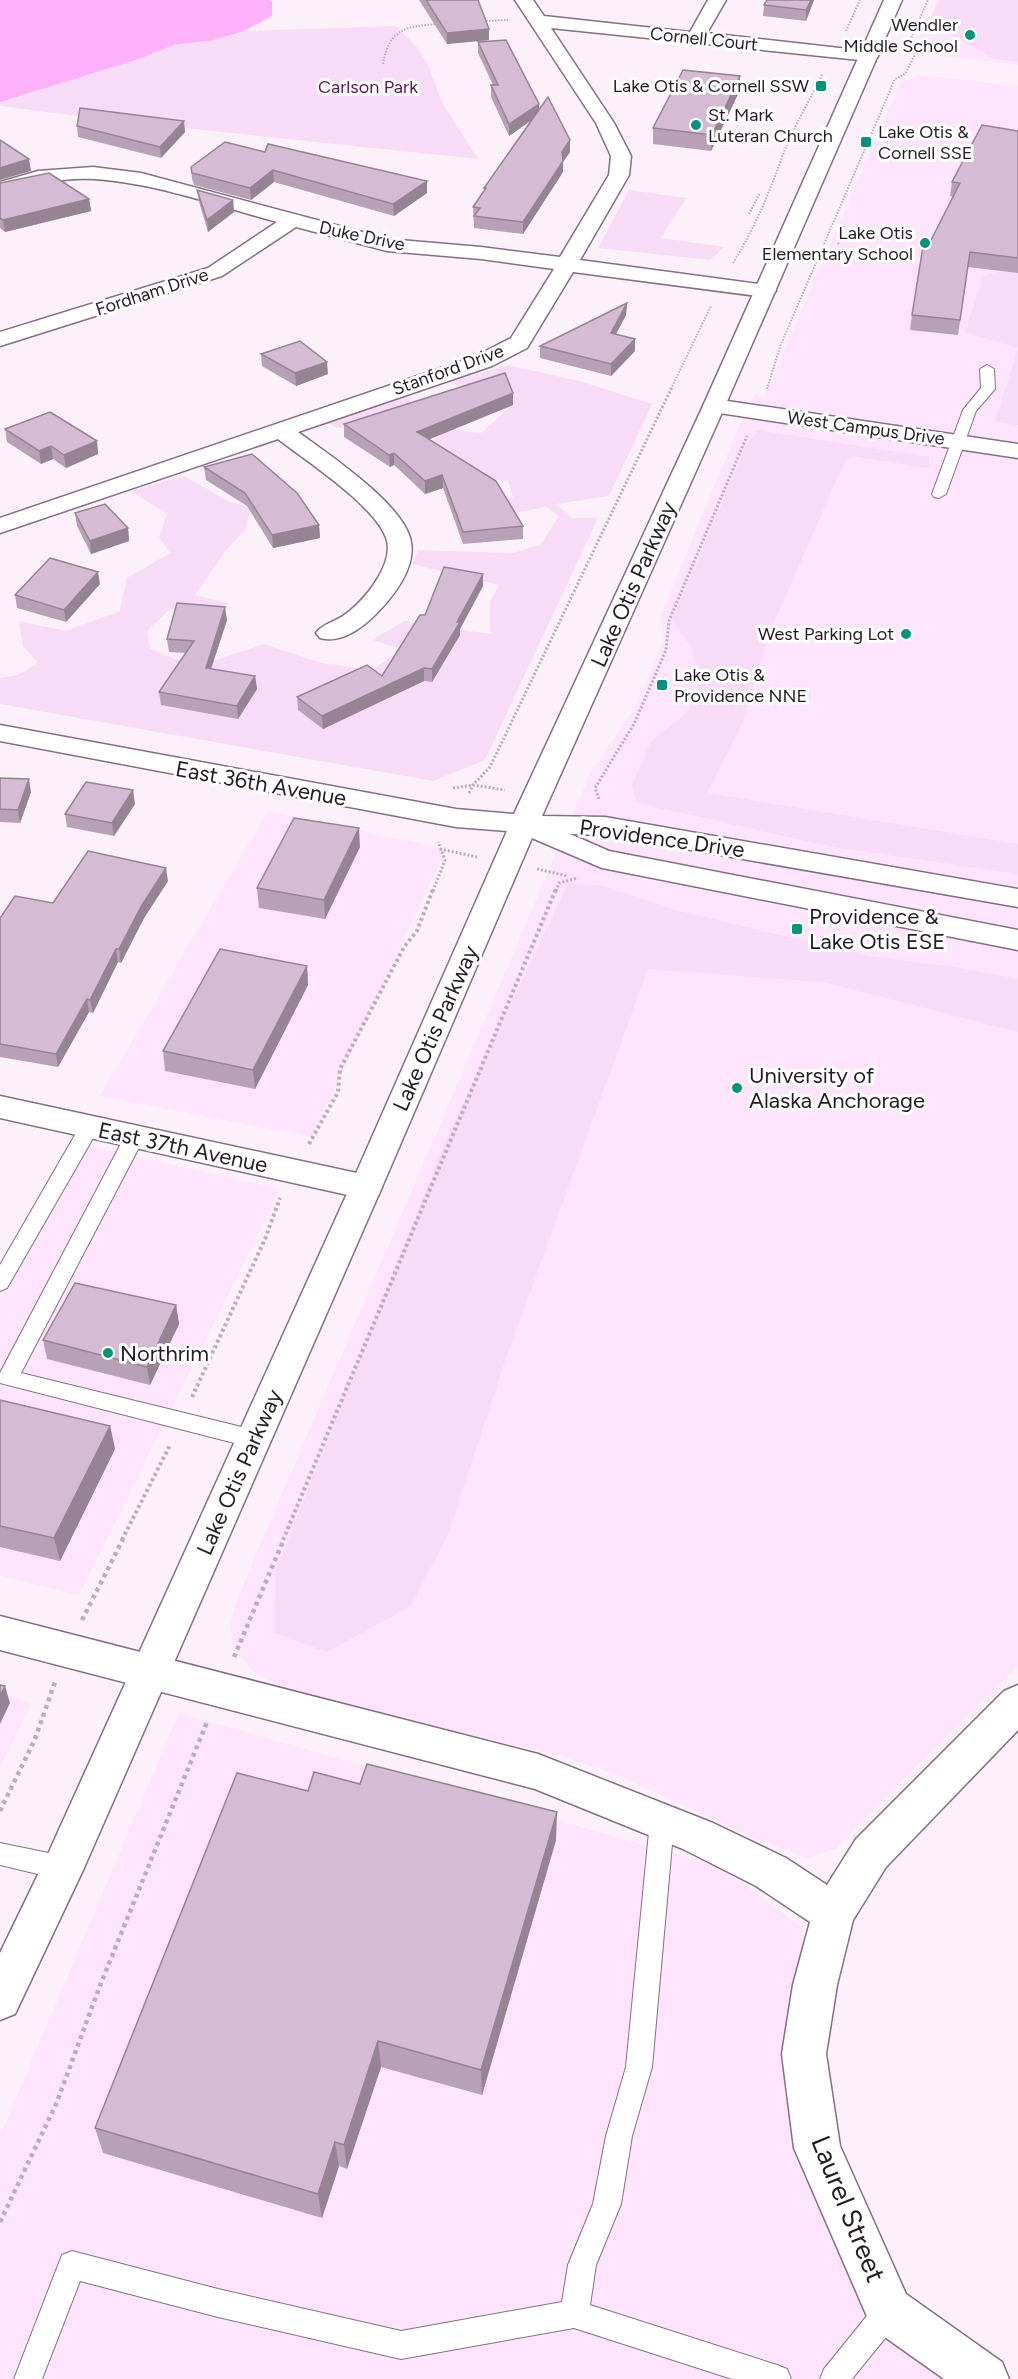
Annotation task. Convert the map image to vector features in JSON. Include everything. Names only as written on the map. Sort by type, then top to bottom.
[{"type":"street","points":[[695,38],[717,0]]},
{"type":"street","name":"Lake Otis Parkway","points":[[1,1994],[63,1868],[366,1187],[524,824],[714,406],[893,0]]},
{"type":"street","name":"Cornell Court","points":[[533,13],[695,38],[869,56]]},
{"type":"street","name":"Stanford Drive","points":[[0,526],[502,353],[519,343],[569,265],[620,175],[621,156],[605,123],[533,13]]},
{"type":"street","name":"Duke Drive","points":[[0,188],[38,177],[93,173],[141,178],[387,245],[453,249],[765,291]]},
{"type":"street","name":"Fordham Drive","points":[[0,339],[215,272],[293,220]]},
{"type":"street","name":"West Campus Drive","points":[[714,406],[1018,451]]},
{"type":"street","points":[[279,429],[374,503],[394,525],[399,540],[399,556],[392,576],[378,597],[362,615],[344,628],[329,633]]},
{"type":"street","name":"East 36th Avenue","points":[[0,733],[456,818],[524,824]]},
{"type":"street","name":"Providence Drive","points":[[524,824],[605,826],[1018,898]]},
{"type":"street","name":"Providence Drive","points":[[524,824],[602,859],[1018,940]]},
{"type":"street","name":"East 37th Avenue","points":[[0,1107],[366,1187]]},
{"type":"street","points":[[0,1632],[150,1673],[538,1772],[698,1836],[771,1872],[833,1913]]},
{"type":"street","name":"Laurel Street","points":[[985,2379],[889,2311],[817,2148],[804,2054],[815,1985],[833,1913],[872,1852],[1018,1703]]},
{"type":"lane","points":[[939,494],[970,410],[988,389],[987,369]]},
{"type":"lane","points":[[0,1283],[90,1126]]},
{"type":"lane","points":[[135,1136],[8,1378],[254,1439]]},
{"type":"lane","points":[[574,2314],[582,2265],[607,2204],[619,2136],[639,2067],[662,1822]]},
{"type":"lane","points":[[0,1854],[63,1868]]},
{"type":"lane","points":[[28,2379],[72,2265],[218,2303],[401,2345],[574,2314],[777,2379]]},
{"type":"lane","points":[[834,2379],[889,2311]]},
{"type":"path","points":[[473,785],[490,767],[726,271],[741,253],[764,205],[775,181],[780,162],[824,70],[824,63],[835,43],[842,40],[860,0]]},
{"type":"path","points":[[765,394],[781,344],[895,79],[905,74],[916,53],[908,45],[928,0]]},
{"type":"path","points":[[478,21],[533,13]]},
{"type":"path","points":[[383,64],[384,47],[395,32],[411,27],[444,24]]},
{"type":"path","points":[[749,214],[760,193]]},
{"type":"path","points":[[838,244],[845,225]]},
{"type":"path","points":[[601,802],[595,788],[634,724],[666,650],[669,621],[748,434],[753,430]]},
{"type":"path","points":[[0,1811],[35,1739],[48,1697],[88,1606],[180,1421],[265,1239],[279,1202],[338,1092],[340,1070],[404,947],[417,931],[445,860],[440,849]]},
{"type":"path","points":[[0,2222],[57,2102],[104,1977],[220,1690],[559,883],[579,878]]},
{"type":"shaded area","points":[[0,0],[269,0],[272,2],[272,16],[244,31],[214,40],[174,45],[136,60],[0,102]]},
{"type":"shaded area","name":"Wendler Middle School","points":[[938,0],[1018,0],[1018,65],[928,54],[915,48]]},
{"type":"shaded area","name":"University of Alaska Anchorage","points":[[919,75],[1018,86],[1018,1666],[862,1820],[837,1848],[807,1858],[756,1839],[615,1774],[565,1757],[313,1698],[273,1683],[256,1673],[241,1657],[232,1642],[230,1627],[235,1607],[257,1552],[591,772],[632,712],[658,655],[663,640],[661,615],[734,438],[754,395],[765,396],[900,83]]},
{"type":"shaded area","points":[[268,811],[446,849],[312,1137],[100,1096]]},
{"type":"shaded area","points":[[72,1142],[280,1189],[79,1595],[0,1576],[0,1264]]},
{"type":"shaded area","points":[[0,1693],[31,1703],[0,1767]]},
{"type":"shaded area","points":[[179,1713],[721,1867],[804,1929],[784,2095],[844,2253],[940,2379],[0,2379],[0,2136]]},
{"type":"green space","name":"Wendler Middle School","points":[[939,0],[1018,0],[1018,62],[994,59],[929,22]]},
{"type":"green space","name":"Carlson Park","points":[[396,26],[416,46],[427,63],[443,104],[478,159],[108,120],[0,106],[0,102],[136,60],[174,45],[214,40],[244,31]]},
{"type":"green space","points":[[629,190],[686,198],[661,238],[724,247],[710,260],[598,248]]},
{"type":"green space","points":[[1003,271],[1018,273],[1018,348],[965,332],[983,276]]},
{"type":"green space","points":[[1018,349],[1018,425],[995,422]]},
{"type":"green space","points":[[508,365],[583,382],[652,404],[609,496],[556,504],[572,518],[598,518],[485,760],[433,781],[0,704],[0,678],[18,675],[38,663],[23,646],[19,621],[66,631],[120,611],[127,578],[170,553],[159,537],[167,514],[131,491],[184,476],[226,500],[250,508],[246,529],[226,550],[195,595],[228,603],[224,612],[170,609],[147,631],[150,649],[178,660],[213,661],[264,644],[321,663],[372,670],[402,649],[372,640],[404,621],[490,634],[490,602],[499,585],[412,564],[418,550],[513,553],[540,545],[559,516],[546,507],[499,516],[477,513],[513,497],[508,481],[484,479],[413,450],[440,437],[405,432],[382,418],[337,428],[321,420],[409,396],[417,427],[481,433],[506,410],[451,382]]},
{"type":"green space","points":[[758,430],[929,457],[929,468],[851,456],[842,467],[771,630],[741,726],[707,793],[1018,844],[1018,874],[834,847],[637,803],[632,785],[651,741],[688,712],[699,681],[692,648],[672,620],[746,446]]},
{"type":"green space","points":[[568,884],[604,886],[675,910],[869,956],[960,968],[1018,979],[1018,1032],[824,982],[648,969],[506,1358],[449,1532],[411,1606],[327,1652],[274,1633],[275,1573],[445,1142]]},
{"type":"building","points":[[426,0],[478,0],[489,29],[447,33]]},
{"type":"building","points":[[767,0],[811,0],[806,10],[764,5]]},
{"type":"building","points":[[506,40],[539,104],[509,124],[491,85],[498,85],[478,42]]},
{"type":"building","points":[[683,70],[740,76],[712,135],[653,128]]},
{"type":"building","points":[[548,97],[570,140],[562,152],[563,161],[523,222],[474,216],[480,208],[473,207],[486,188],[484,188]]},
{"type":"building","points":[[80,108],[184,121],[160,147],[77,126]]},
{"type":"building","name":"Lake Otis Elementary School","points":[[982,125],[1018,131],[1018,258],[970,252],[960,320],[912,315],[924,240],[931,240],[960,183],[952,182]]},
{"type":"building","points":[[0,140],[29,159],[0,168]]},
{"type":"building","points":[[225,142],[265,152],[268,144],[427,181],[393,204],[273,170],[250,188],[192,173],[191,167]]},
{"type":"building","points":[[49,173],[89,199],[3,220],[0,218],[0,183]]},
{"type":"building","points":[[197,190],[233,200],[207,220]]},
{"type":"building","points":[[627,303],[611,333],[635,339],[611,364],[540,346]]},
{"type":"building","points":[[300,341],[327,362],[295,373],[261,354]]},
{"type":"building","points":[[505,373],[513,393],[417,432],[496,481],[523,526],[463,532],[442,475],[425,481],[394,453],[389,455],[344,424]]},
{"type":"building","points":[[50,412],[97,441],[64,455],[51,446],[39,451],[5,429]]},
{"type":"building","points":[[252,454],[297,493],[319,525],[272,535],[245,493],[204,467]]},
{"type":"building","points":[[105,504],[128,528],[90,541],[75,513]]},
{"type":"building","points":[[50,558],[98,572],[64,610],[15,595]]},
{"type":"building","points":[[444,567],[483,574],[457,622],[460,622],[432,669],[424,668],[322,716],[297,697],[367,665],[382,676],[420,615],[425,615]]},
{"type":"building","points":[[177,603],[225,607],[206,668],[255,676],[237,706],[159,692],[194,641],[167,639]]},
{"type":"building","points":[[0,778],[29,779],[18,810],[0,809]]},
{"type":"building","points":[[86,782],[133,790],[112,823],[65,814]]},
{"type":"building","points":[[294,818],[359,828],[324,900],[257,888]]},
{"type":"building","points":[[88,851],[166,868],[142,905],[90,1000],[87,999],[56,1054],[0,1044],[0,918],[15,896],[53,903]]},
{"type":"building","points":[[220,949],[307,966],[253,1070],[163,1051]]},
{"type":"building","points":[[75,1283],[176,1305],[147,1367],[43,1340]]},
{"type":"building","points":[[0,1400],[110,1426],[54,1538],[0,1526]]},
{"type":"building","points":[[0,1685],[5,1686],[0,1696]]},
{"type":"building","points":[[367,1764],[557,1812],[481,2070],[378,2041],[344,2145],[335,2142],[318,2194],[95,2128],[237,1773],[308,1791],[314,1772],[360,1784]]},
{"type":"place","name":"Wendler Middle School","points":[[970,35]]},
{"type":"place","name":"Lake Otis & Cornell SSW","points":[[821,86]]},
{"type":"place","name":"St. Mark Luteran Church","points":[[696,125]]},
{"type":"place","name":"Lake Otis & Cornell SSE","points":[[866,142]]},
{"type":"place","name":"Lake Otis Elementary School","points":[[925,243]]},
{"type":"place","name":"West Parking Lot","points":[[906,634]]},
{"type":"place","name":"Lake Otis & Providence NNE","points":[[662,685]]},
{"type":"place","name":"Providence & Lake Otis ESE","points":[[797,929]]},
{"type":"place","name":"University of Alaska Anchorage","points":[[737,1088]]},
{"type":"place","name":"Northrim","points":[[108,1353]]}]
